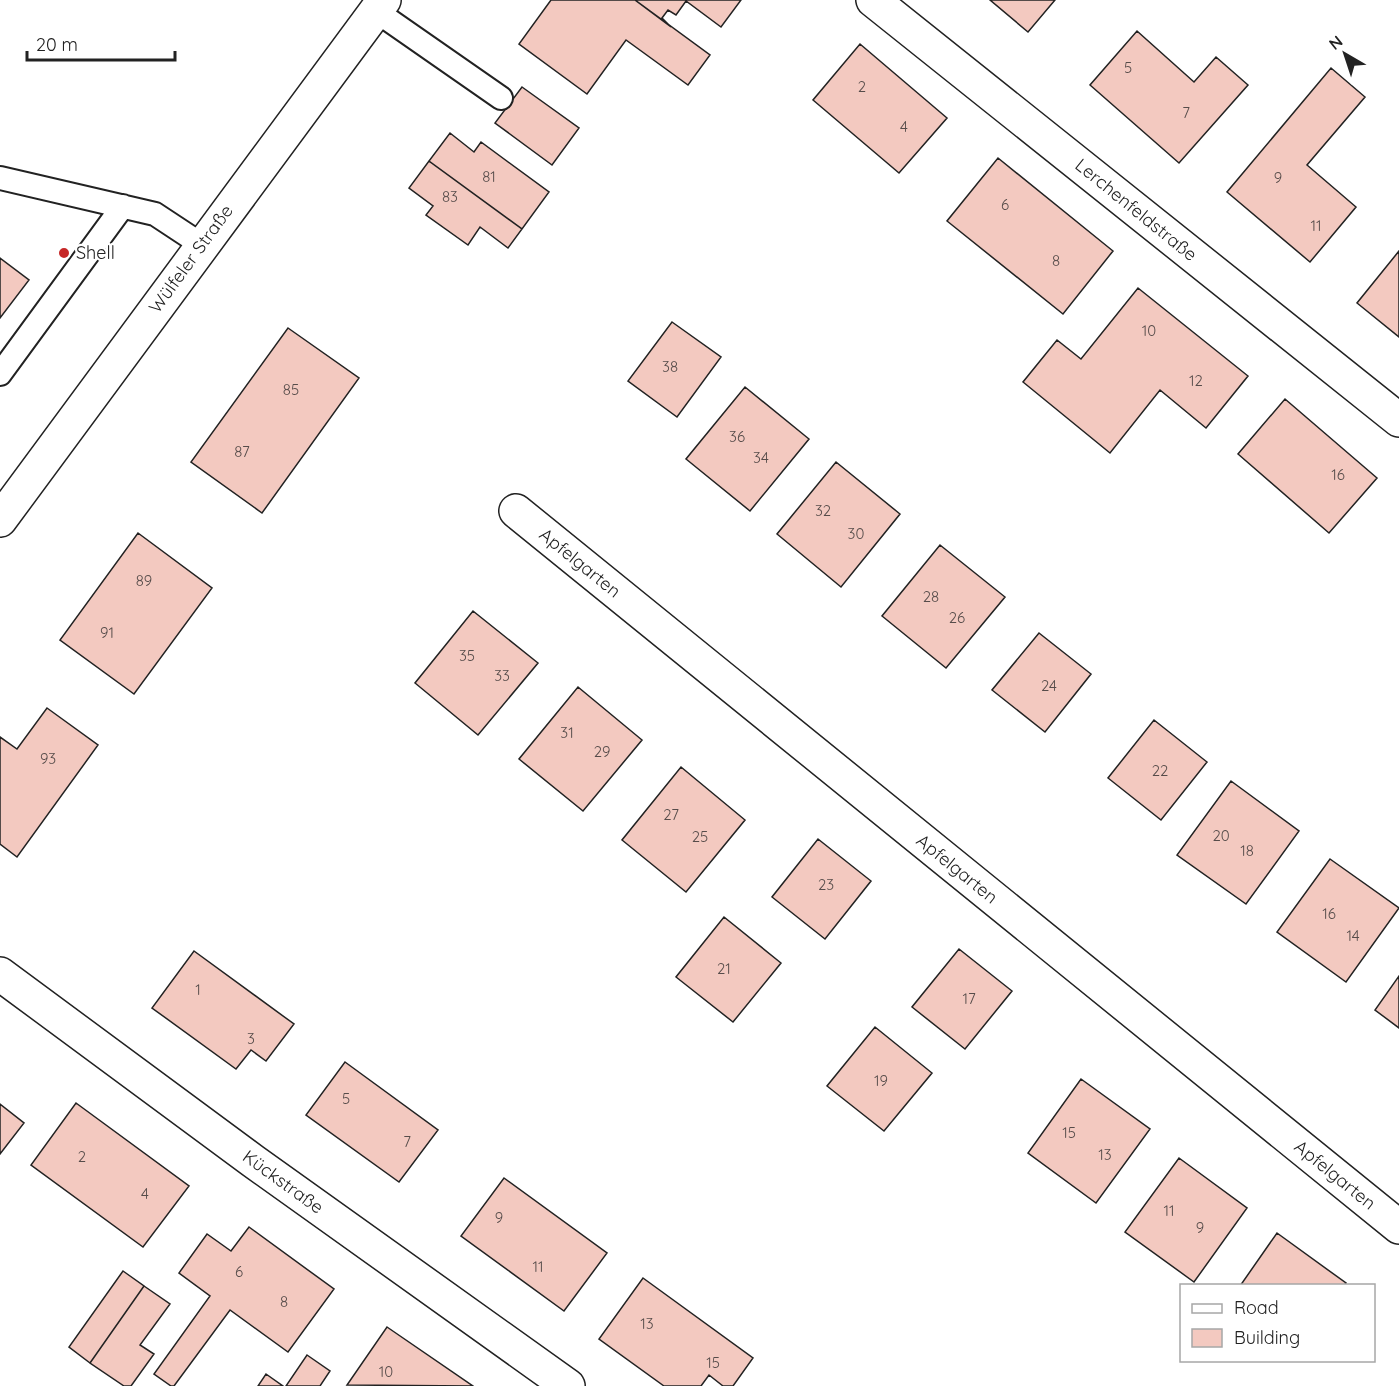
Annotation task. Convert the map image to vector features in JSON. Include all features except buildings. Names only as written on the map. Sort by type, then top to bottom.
[{"type":"street","name":"Lerchenfeldstraße","points":[[873,0],[1399,420]]},
{"type":"street","name":"Wülfeler Straße","points":[[0,520],[380,5]]},
{"type":"street","name":"Apfelgarten","points":[[516,511],[1399,1227]]},
{"type":"street","name":"Kückstraße","points":[[0,974],[253,1161],[568,1386]]},
{"type":"lane","points":[[380,5],[501,98]]},
{"type":"lane","points":[[0,178],[155,214],[202,245]]},
{"type":"lane","points":[[0,374],[123,206]]},
{"type":"place","name":"Shell","points":[[64,253]]}]
